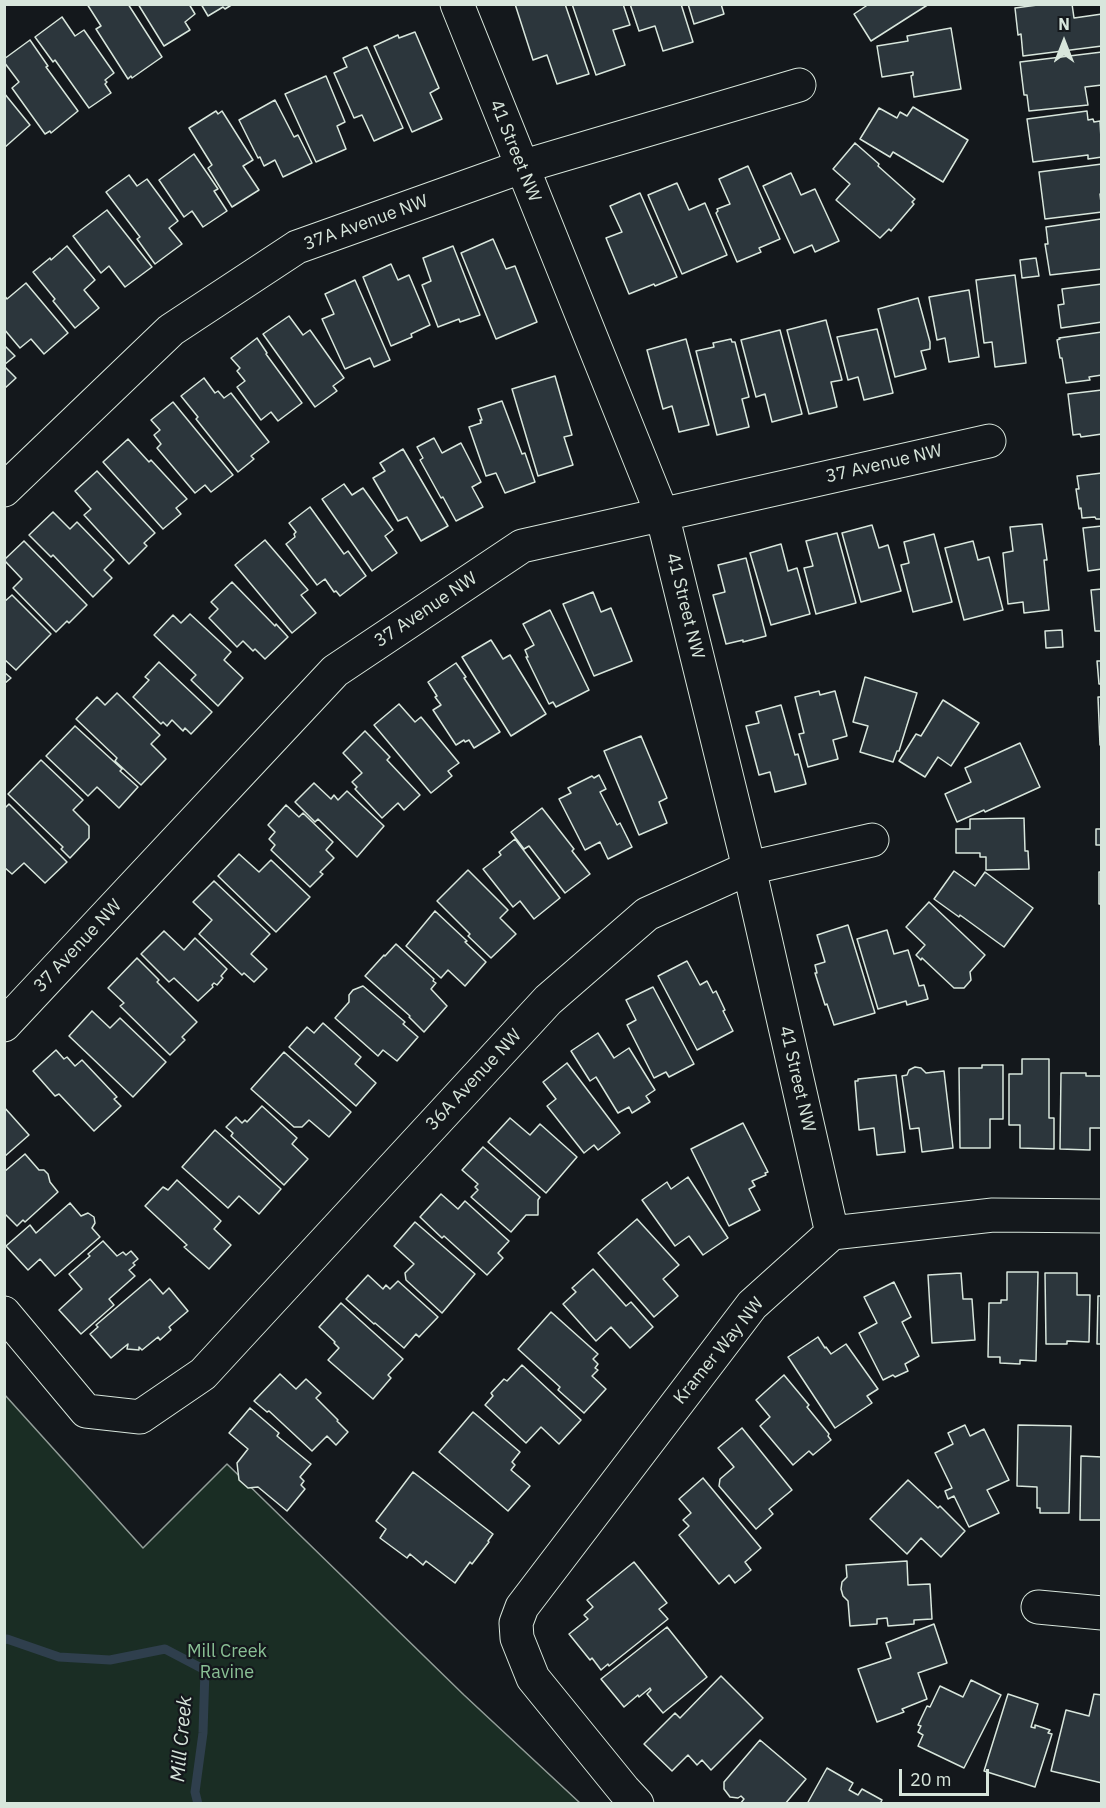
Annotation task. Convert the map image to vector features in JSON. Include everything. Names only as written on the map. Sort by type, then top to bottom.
[{"type":"street","name":"41 Street NW","points":[[457,4],[662,514],[749,868],[832,1233]]},
{"type":"street","name":"37A Avenue NW","points":[[4,490],[171,330],[297,248],[521,167],[799,85]]},
{"type":"street","name":"37 Avenue NW","points":[[4,1025],[335,671],[522,546],[989,441]]},
{"type":"street","name":"36A Avenue NW","points":[[4,1313],[86,1411],[140,1417],[203,1374],[548,1000],[647,914],[749,868],[872,840]]},
{"type":"street","points":[[832,1233],[993,1215],[1101,1216]]},
{"type":"street","name":"Kramer Way NW","points":[[637,1803],[533,1678],[517,1638],[516,1623],[522,1607],[752,1305],[832,1233]]},
{"type":"street","points":[[1038,1607],[1101,1613]]},
{"type":"green space","name":"Mill Creek Ravine","points":[[4,1394],[143,1548],[227,1464],[464,1695],[580,1803],[5,1803]]},
{"type":"building","points":[[87,4],[128,4],[162,57],[128,79],[96,29],[101,26]]},
{"type":"building","points":[[138,4],[189,4],[195,14],[185,22],[190,30],[164,46]]},
{"type":"building","points":[[201,4],[233,4],[208,16]]},
{"type":"building","points":[[515,4],[565,4],[589,74],[557,84],[547,55],[533,60]]},
{"type":"building","points":[[572,4],[623,4],[630,25],[613,30],[625,65],[596,75]]},
{"type":"building","points":[[630,4],[681,4],[693,42],[663,51],[655,26],[639,31]]},
{"type":"building","points":[[688,4],[721,4],[724,14],[694,24]]},
{"type":"building","points":[[869,4],[929,4],[871,41],[854,14]]},
{"type":"building","points":[[1045,4],[1072,4],[1074,18],[1102,14],[1102,46],[1023,56],[1015,8]]},
{"type":"building","points":[[62,17],[75,36],[84,30],[114,73],[105,80],[111,93],[89,108],[55,60],[53,62],[35,37]]},
{"type":"building","points":[[951,28],[961,89],[914,97],[911,76],[913,72],[882,77],[877,46],[908,41],[907,36]]},
{"type":"building","points":[[415,32],[439,88],[430,93],[442,119],[412,132],[374,46],[398,35],[399,38]]},
{"type":"building","points":[[30,40],[48,66],[46,67],[78,111],[51,133],[50,131],[45,134],[12,88],[19,82],[4,62],[4,59]]},
{"type":"building","points":[[367,47],[403,128],[374,141],[362,115],[354,118],[334,73],[347,67],[343,58]]},
{"type":"building","points":[[1102,52],[1102,85],[1085,87],[1088,105],[1029,111],[1027,95],[1024,95],[1020,62]]},
{"type":"building","points":[[326,76],[345,122],[337,126],[346,149],[316,162],[285,94]]},
{"type":"building","points":[[4,93],[30,125],[4,148]]},
{"type":"building","points":[[275,100],[294,137],[298,135],[312,163],[283,177],[275,160],[264,166],[239,120]]},
{"type":"building","points":[[913,107],[968,140],[943,182],[893,152],[890,157],[860,139],[879,108],[897,118],[900,112],[907,116]]},
{"type":"building","points":[[216,111],[218,114],[222,111],[253,160],[243,166],[259,190],[232,207],[208,168],[212,165],[189,128]]},
{"type":"building","points":[[1087,111],[1088,120],[1100,121],[1102,157],[1088,159],[1088,155],[1033,162],[1027,119]]},
{"type":"building","points":[[855,143],[915,199],[912,202],[914,204],[891,231],[889,229],[880,238],[836,200],[850,184],[833,169]]},
{"type":"building","points":[[194,154],[218,189],[214,191],[227,211],[203,227],[192,211],[184,217],[159,180]]},
{"type":"building","points":[[1102,164],[1102,194],[1100,194],[1102,212],[1045,219],[1039,172]]},
{"type":"building","points":[[748,166],[780,239],[759,248],[761,252],[737,262],[716,213],[717,209],[730,204],[719,179]]},
{"type":"building","points":[[791,173],[801,195],[815,189],[839,241],[815,252],[812,245],[794,253],[763,186]]},
{"type":"building","points":[[129,175],[137,186],[147,179],[178,221],[169,228],[182,244],[155,264],[137,239],[140,237],[106,192]]},
{"type":"building","points":[[677,183],[689,210],[705,203],[727,255],[682,274],[648,195]]},
{"type":"building","points":[[640,193],[677,277],[629,294],[606,238],[622,232],[610,206]]},
{"type":"building","points":[[107,210],[152,267],[125,287],[109,266],[101,273],[73,236]]},
{"type":"building","points":[[1101,219],[1102,269],[1050,275],[1045,244],[1048,244],[1046,227]]},
{"type":"building","points":[[493,239],[506,269],[515,266],[537,322],[496,339],[461,253]]},
{"type":"building","points":[[67,246],[95,280],[84,290],[99,308],[75,328],[33,272]]},
{"type":"building","points":[[453,246],[480,315],[460,322],[459,319],[438,327],[422,285],[431,281],[423,258]]},
{"type":"building","points":[[1036,258],[1039,276],[1022,278],[1020,260]]},
{"type":"building","points":[[391,264],[398,280],[409,275],[430,325],[411,334],[412,337],[391,346],[363,277]]},
{"type":"building","points":[[1015,275],[1026,363],[995,367],[992,342],[984,343],[976,280]]},
{"type":"building","points":[[355,280],[390,360],[374,367],[370,358],[345,369],[322,319],[334,314],[325,294]]},
{"type":"building","points":[[26,283],[68,333],[44,354],[31,339],[20,348],[4,329],[4,295],[7,299]]},
{"type":"building","points":[[1102,284],[1102,322],[1061,328],[1058,305],[1064,304],[1062,289]]},
{"type":"building","points":[[969,290],[979,357],[949,362],[945,338],[937,340],[929,297]]},
{"type":"building","points":[[918,298],[930,342],[930,349],[921,351],[926,369],[895,377],[878,309]]},
{"type":"building","points":[[289,316],[303,335],[310,330],[344,378],[333,386],[337,391],[315,407],[263,334]]},
{"type":"building","points":[[826,320],[842,380],[831,382],[837,407],[809,414],[787,330]]},
{"type":"building","points":[[877,329],[893,393],[864,400],[858,377],[848,380],[837,337]]},
{"type":"building","points":[[780,330],[802,414],[772,422],[765,394],[756,397],[741,340]]},
{"type":"building","points":[[1102,332],[1102,375],[1089,377],[1090,380],[1066,383],[1057,340]]},
{"type":"building","points":[[257,338],[302,403],[278,421],[271,412],[261,420],[237,387],[245,381],[237,371],[240,368],[231,358]]},
{"type":"building","points":[[686,339],[709,425],[679,432],[672,406],[663,409],[647,350]]},
{"type":"building","points":[[731,339],[735,342],[749,397],[742,399],[749,427],[717,435],[696,351],[714,347],[713,343]]},
{"type":"building","points":[[4,345],[15,356],[4,365]]},
{"type":"building","points":[[4,366],[16,378],[4,389]]},
{"type":"building","points":[[555,376],[572,435],[564,437],[573,465],[538,476],[512,389]]},
{"type":"building","points":[[204,378],[215,393],[218,391],[224,398],[231,393],[269,442],[251,456],[254,459],[238,472],[196,419],[198,417],[181,396]]},
{"type":"building","points":[[1102,390],[1102,434],[1081,437],[1080,434],[1073,435],[1068,394]]},
{"type":"building","points":[[502,401],[535,482],[505,493],[496,473],[486,476],[469,427],[481,423],[478,409]]},
{"type":"building","points":[[173,402],[233,475],[211,492],[205,485],[195,493],[157,448],[161,444],[154,435],[160,430],[151,420]]},
{"type":"building","points":[[434,438],[442,453],[461,443],[481,482],[472,487],[483,507],[456,521],[420,460],[423,458],[417,447]]},
{"type":"building","points":[[128,439],[187,499],[176,508],[181,514],[163,529],[103,462]]},
{"type":"building","points":[[403,449],[448,526],[421,541],[407,517],[398,521],[373,478],[385,471],[380,463]]},
{"type":"building","points":[[97,471],[155,533],[144,543],[147,546],[129,564],[84,515],[91,509],[75,491]]},
{"type":"building","points":[[1102,473],[1102,519],[1082,518],[1076,489],[1079,489],[1077,476]]},
{"type":"building","points":[[344,484],[352,495],[363,488],[393,530],[385,536],[397,553],[372,571],[322,499]]},
{"type":"building","points":[[310,507],[344,554],[348,551],[366,576],[340,596],[336,591],[334,592],[325,579],[317,585],[286,544],[295,537],[296,532],[289,523]]},
{"type":"building","points":[[53,512],[70,529],[77,522],[114,560],[104,570],[112,578],[93,597],[53,555],[51,557],[29,535]]},
{"type":"building","points":[[1042,524],[1047,560],[1044,560],[1049,610],[1024,613],[1023,602],[1008,604],[1003,553],[1013,551],[1010,527]]},
{"type":"building","points":[[872,525],[879,548],[888,545],[901,591],[861,602],[842,533]]},
{"type":"building","points":[[1102,526],[1102,569],[1088,571],[1083,528]]},
{"type":"building","points":[[837,533],[856,603],[816,614],[804,568],[813,566],[806,541]]},
{"type":"building","points":[[934,534],[952,602],[913,612],[901,565],[909,563],[904,542]]},
{"type":"building","points":[[265,540],[308,590],[301,595],[316,613],[292,633],[235,565]]},
{"type":"building","points":[[24,541],[87,605],[56,632],[13,588],[22,579],[4,560]]},
{"type":"building","points":[[973,541],[978,560],[989,557],[1003,610],[964,620],[945,548]]},
{"type":"building","points":[[781,544],[788,571],[797,568],[810,614],[771,625],[750,553]]},
{"type":"building","points":[[746,558],[766,636],[726,644],[713,595],[725,592],[718,565]]},
{"type":"building","points":[[232,582],[288,637],[265,659],[243,641],[237,647],[209,618],[218,609],[211,602]]},
{"type":"building","points":[[1102,589],[1102,631],[1095,631],[1091,590]]},
{"type":"building","points":[[593,592],[601,612],[611,608],[632,661],[594,676],[563,604]]},
{"type":"building","points":[[12,595],[51,634],[16,670],[4,659],[4,602]]},
{"type":"building","points":[[550,610],[589,690],[556,707],[553,702],[549,704],[526,657],[528,657],[525,650],[534,645],[523,624]]},
{"type":"building","points":[[190,614],[231,652],[224,660],[243,678],[218,706],[191,680],[196,675],[154,635],[173,615],[181,623]]},
{"type":"building","points":[[1062,630],[1063,647],[1046,648],[1045,631]]},
{"type":"building","points":[[491,640],[503,659],[510,655],[546,714],[511,736],[462,657]]},
{"type":"building","points":[[1097,661],[1102,661],[1102,684],[1099,684]]},
{"type":"building","points":[[159,662],[212,712],[191,734],[185,728],[183,731],[172,720],[167,726],[163,722],[161,724],[133,697],[149,680],[145,677]]},
{"type":"building","points":[[456,663],[500,732],[474,748],[469,740],[456,745],[433,710],[441,705],[428,682]]},
{"type":"building","points":[[4,672],[11,678],[4,684]]},
{"type":"building","points":[[865,677],[917,693],[899,751],[893,762],[860,752],[868,726],[853,722]]},
{"type":"building","points":[[819,691],[820,695],[835,691],[847,736],[833,740],[838,759],[808,767],[799,734],[804,733],[795,697]]},
{"type":"building","points":[[117,693],[160,735],[151,744],[166,759],[141,785],[115,761],[117,758],[76,719],[97,697],[105,705]]},
{"type":"building","points":[[1098,697],[1102,697],[1102,745],[1100,745]]},
{"type":"building","points":[[943,700],[979,723],[951,766],[938,757],[925,777],[899,761],[916,734],[921,736]]},
{"type":"building","points":[[399,704],[415,722],[421,717],[459,763],[448,771],[452,776],[431,793],[374,725]]},
{"type":"building","points":[[781,705],[806,784],[775,792],[770,772],[759,775],[746,726],[759,723],[756,712]]},
{"type":"building","points":[[75,726],[122,769],[120,771],[138,787],[119,808],[97,787],[88,796],[46,756]]},
{"type":"building","points":[[365,731],[390,757],[387,760],[420,795],[404,810],[398,803],[382,818],[355,789],[357,787],[352,782],[362,773],[343,753]]},
{"type":"building","points":[[641,736],[667,798],[659,802],[667,823],[639,835],[604,751]]},
{"type":"building","points":[[1020,743],[1040,787],[957,822],[945,794],[971,782],[965,768]]},
{"type":"building","points":[[41,760],[83,800],[73,810],[89,826],[89,838],[70,858],[61,849],[63,847],[8,794]]},
{"type":"building","points":[[599,775],[606,789],[600,792],[617,825],[620,823],[632,847],[608,859],[600,842],[585,850],[559,799],[571,793],[568,788]]},
{"type":"building","points":[[314,783],[331,799],[334,795],[338,800],[347,791],[384,826],[357,857],[318,819],[315,822],[295,802]]},
{"type":"building","points":[[9,804],[67,862],[45,883],[24,863],[12,874],[4,867],[4,809]]},
{"type":"building","points":[[286,805],[299,817],[303,813],[333,842],[326,850],[334,858],[320,872],[323,874],[310,887],[271,850],[275,845],[269,839],[275,832],[268,825]]},
{"type":"building","points":[[542,808],[590,874],[565,893],[529,846],[524,849],[511,832]]},
{"type":"building","points":[[1024,818],[1025,851],[1028,851],[1029,869],[986,870],[986,857],[980,857],[980,853],[956,853],[956,829],[970,829],[970,819]]},
{"type":"building","points":[[1096,829],[1102,829],[1102,845],[1096,845]]},
{"type":"building","points":[[515,839],[560,898],[534,919],[520,901],[513,907],[483,869],[501,855],[499,852]]},
{"type":"building","points":[[239,854],[259,872],[271,860],[310,897],[276,932],[218,876]]},
{"type":"building","points":[[468,870],[508,910],[500,918],[516,934],[491,958],[437,901]]},
{"type":"building","points":[[954,871],[975,886],[985,872],[1033,908],[1004,947],[934,899]]},
{"type":"building","points":[[1099,872],[1102,872],[1102,904],[1099,904]]},
{"type":"building","points":[[214,881],[270,934],[251,954],[267,969],[254,982],[244,973],[242,975],[199,934],[212,920],[193,902]]},
{"type":"building","points":[[929,902],[985,955],[970,972],[971,980],[964,988],[954,988],[916,955],[925,945],[906,927]]},
{"type":"building","points":[[435,911],[486,962],[465,986],[448,970],[441,978],[406,946]]},
{"type":"building","points":[[848,925],[875,1013],[834,1025],[815,973],[817,973],[815,965],[825,962],[817,935]]},
{"type":"building","points":[[887,930],[894,954],[908,950],[919,986],[924,985],[928,999],[907,1005],[906,1001],[878,1009],[857,939]]},
{"type":"building","points":[[164,931],[184,950],[195,938],[227,969],[217,985],[214,983],[213,987],[198,1001],[174,978],[169,982],[141,954]]},
{"type":"building","points":[[396,944],[434,979],[436,983],[431,989],[447,1006],[424,1032],[410,1016],[365,976]]},
{"type":"building","points":[[137,958],[159,980],[157,982],[197,1022],[182,1037],[185,1040],[170,1055],[120,1006],[124,1003],[108,988]]},
{"type":"building","points":[[687,961],[700,985],[707,981],[713,993],[716,991],[733,1031],[697,1050],[658,976]]},
{"type":"building","points":[[363,986],[405,1022],[403,1024],[418,1037],[397,1061],[383,1050],[378,1056],[335,1018],[349,1002],[349,995],[353,990]]},
{"type":"building","points":[[653,987],[694,1064],[669,1077],[666,1072],[654,1078],[627,1025],[636,1020],[626,1000]]},
{"type":"building","points":[[92,1011],[110,1028],[120,1018],[166,1062],[133,1097],[69,1036]]},
{"type":"building","points":[[323,1023],[361,1057],[355,1064],[376,1083],[356,1106],[289,1047],[307,1027],[314,1033]]},
{"type":"building","points":[[598,1033],[614,1058],[629,1048],[655,1090],[646,1096],[650,1102],[632,1113],[629,1107],[618,1113],[596,1077],[590,1081],[571,1051]]},
{"type":"building","points":[[56,1050],[75,1066],[82,1060],[117,1097],[114,1099],[121,1106],[94,1131],[59,1094],[55,1096],[33,1071]]},
{"type":"building","points":[[284,1052],[351,1112],[329,1137],[309,1120],[302,1127],[294,1127],[251,1089]]},
{"type":"building","points":[[1022,1059],[1049,1059],[1049,1118],[1054,1118],[1054,1149],[1020,1148],[1020,1125],[1009,1125],[1009,1074],[1022,1074]]},
{"type":"building","points":[[567,1063],[620,1133],[598,1150],[594,1145],[584,1153],[547,1106],[556,1099],[543,1082]]},
{"type":"building","points":[[982,1065],[1003,1065],[1003,1119],[990,1119],[990,1148],[960,1148],[959,1068],[982,1068]]},
{"type":"building","points":[[915,1067],[921,1068],[926,1073],[944,1071],[953,1148],[922,1152],[919,1128],[910,1129],[902,1076],[907,1075],[909,1070]]},
{"type":"building","points":[[1061,1073],[1086,1073],[1086,1076],[1102,1076],[1102,1128],[1090,1128],[1090,1150],[1060,1149]]},
{"type":"building","points":[[896,1075],[905,1152],[877,1155],[874,1128],[859,1130],[855,1081]]},
{"type":"building","points":[[262,1106],[297,1138],[292,1144],[308,1159],[284,1185],[231,1136],[233,1133],[226,1127],[236,1117],[242,1123],[245,1120],[247,1122]]},
{"type":"building","points":[[4,1107],[29,1135],[4,1157]]},
{"type":"building","points":[[510,1118],[530,1135],[540,1124],[577,1157],[546,1193],[488,1142]]},
{"type":"building","points":[[743,1123],[768,1172],[752,1181],[755,1186],[749,1189],[760,1210],[729,1226],[691,1149]]},
{"type":"building","points":[[215,1130],[281,1189],[259,1214],[239,1196],[228,1208],[182,1167]]},
{"type":"building","points":[[483,1147],[540,1197],[538,1215],[526,1215],[511,1232],[471,1197],[478,1190],[475,1187],[478,1184],[462,1170]]},
{"type":"building","points":[[25,1154],[39,1170],[44,1170],[48,1174],[50,1182],[58,1192],[25,1222],[23,1220],[17,1226],[4,1213],[4,1172]]},
{"type":"building","points":[[688,1177],[728,1238],[703,1255],[689,1236],[675,1246],[642,1200],[667,1182],[671,1189]]},
{"type":"building","points":[[177,1180],[221,1221],[214,1229],[231,1245],[209,1269],[184,1247],[187,1245],[145,1206],[163,1187],[168,1190]]},
{"type":"building","points":[[441,1194],[458,1209],[465,1201],[509,1241],[498,1253],[503,1258],[487,1275],[420,1217]]},
{"type":"building","points":[[70,1203],[81,1216],[88,1213],[94,1217],[95,1223],[92,1228],[100,1237],[55,1276],[40,1259],[28,1270],[6,1246],[30,1225],[36,1233]]},
{"type":"building","points":[[637,1219],[679,1265],[663,1279],[678,1296],[654,1317],[598,1253]]},
{"type":"building","points":[[415,1222],[475,1274],[442,1313],[406,1280],[405,1273],[414,1264],[394,1246]]},
{"type":"building","points":[[103,1241],[117,1256],[123,1252],[126,1255],[131,1251],[138,1259],[129,1270],[135,1276],[109,1299],[114,1305],[81,1334],[59,1310],[82,1289],[69,1274]]},
{"type":"building","points":[[593,1269],[626,1306],[631,1302],[653,1327],[630,1348],[611,1327],[596,1341],[563,1304],[576,1292],[572,1288]]},
{"type":"building","points":[[1007,1272],[1038,1272],[1036,1361],[1020,1360],[1020,1364],[1000,1363],[1000,1357],[988,1357],[989,1303],[1001,1303],[1001,1300],[1007,1300]]},
{"type":"building","points":[[961,1273],[963,1299],[972,1299],[975,1340],[932,1343],[928,1275]]},
{"type":"building","points":[[1045,1273],[1077,1273],[1077,1295],[1090,1295],[1089,1342],[1067,1341],[1067,1344],[1046,1344]]},
{"type":"building","points":[[368,1275],[383,1289],[386,1285],[390,1289],[398,1281],[438,1317],[419,1337],[416,1334],[404,1348],[346,1299]]},
{"type":"building","points":[[150,1279],[163,1294],[169,1288],[188,1311],[169,1327],[171,1330],[160,1340],[158,1337],[142,1350],[139,1347],[139,1350],[127,1349],[128,1344],[111,1358],[90,1334],[98,1327],[96,1325]]},
{"type":"building","points":[[894,1282],[911,1317],[902,1322],[919,1356],[905,1364],[908,1371],[883,1380],[859,1333],[877,1323],[864,1297]]},
{"type":"building","points":[[1098,1296],[1102,1296],[1102,1344],[1097,1344]]},
{"type":"building","points":[[341,1303],[403,1359],[388,1375],[391,1378],[373,1399],[328,1360],[339,1348],[319,1327]]},
{"type":"building","points":[[551,1312],[598,1354],[593,1359],[598,1364],[595,1368],[598,1370],[592,1376],[606,1389],[584,1413],[558,1390],[560,1387],[518,1349]]},
{"type":"building","points":[[818,1337],[831,1354],[846,1344],[878,1389],[867,1396],[872,1403],[835,1428],[788,1357]]},
{"type":"building","points":[[522,1365],[581,1420],[559,1444],[541,1427],[526,1443],[485,1405],[493,1396],[491,1393],[504,1379],[507,1381]]},
{"type":"building","points":[[280,1374],[296,1389],[306,1379],[321,1393],[316,1398],[348,1432],[336,1445],[327,1436],[312,1451],[269,1411],[267,1412],[254,1401]]},
{"type":"building","points":[[784,1375],[809,1405],[807,1407],[829,1434],[831,1440],[813,1455],[809,1451],[793,1465],[760,1426],[770,1417],[756,1400]]},
{"type":"building","points":[[250,1408],[279,1433],[277,1436],[311,1464],[300,1477],[304,1481],[301,1485],[305,1489],[287,1511],[258,1487],[248,1488],[239,1480],[237,1463],[248,1449],[229,1433]]},
{"type":"building","points":[[473,1412],[520,1452],[512,1462],[515,1465],[511,1470],[530,1486],[508,1511],[439,1452]]},
{"type":"building","points":[[965,1425],[970,1436],[984,1429],[1009,1480],[987,1490],[999,1513],[969,1527],[954,1496],[948,1499],[945,1491],[952,1488],[935,1453],[953,1444],[948,1433]]},
{"type":"building","points":[[1018,1425],[1071,1426],[1069,1513],[1040,1513],[1040,1508],[1037,1508],[1037,1487],[1017,1486]]},
{"type":"building","points":[[742,1428],[792,1490],[769,1509],[773,1514],[756,1529],[719,1486],[720,1479],[734,1467],[718,1448]]},
{"type":"building","points":[[1081,1456],[1102,1457],[1102,1520],[1080,1520]]},
{"type":"building","points":[[413,1472],[493,1534],[455,1583],[426,1561],[423,1565],[410,1554],[407,1558],[380,1538],[386,1529],[376,1521]]},
{"type":"building","points":[[703,1478],[761,1548],[745,1562],[751,1570],[735,1583],[729,1575],[719,1584],[679,1535],[689,1526],[683,1520],[691,1513],[679,1499]]},
{"type":"building","points":[[908,1480],[938,1508],[940,1506],[965,1531],[941,1557],[921,1538],[907,1554],[870,1519]]},
{"type":"building","points":[[907,1561],[908,1585],[930,1584],[932,1619],[914,1620],[914,1624],[888,1626],[887,1618],[877,1619],[877,1624],[850,1626],[848,1601],[841,1589],[842,1582],[847,1577],[846,1565]]},
{"type":"building","points":[[634,1562],[667,1603],[659,1609],[668,1619],[601,1670],[569,1634],[588,1619],[584,1615],[593,1607],[587,1600]]},
{"type":"building","points":[[934,1624],[947,1663],[918,1673],[927,1699],[902,1709],[904,1712],[877,1722],[858,1669],[891,1658],[886,1643]]},
{"type":"building","points":[[667,1627],[707,1677],[663,1713],[647,1694],[650,1688],[624,1707],[601,1679]]},
{"type":"building","points":[[721,1676],[763,1718],[711,1770],[702,1760],[697,1765],[688,1755],[672,1771],[644,1744],[675,1713],[680,1718]]},
{"type":"building","points":[[971,1680],[1001,1695],[964,1768],[918,1746],[923,1735],[918,1732],[921,1726],[918,1725],[940,1686],[963,1697]]},
{"type":"building","points":[[1008,1694],[1038,1704],[1031,1727],[1035,1728],[1035,1725],[1050,1730],[1048,1733],[1052,1734],[1035,1787],[984,1771]]},
{"type":"building","points":[[1094,1694],[1102,1695],[1102,1783],[1051,1771],[1066,1710],[1089,1716]]},
{"type":"building","points":[[760,1740],[806,1779],[785,1804],[740,1804],[744,1799],[741,1796],[730,1797],[724,1789],[724,1782]]},
{"type":"building","points":[[827,1768],[853,1783],[849,1790],[858,1795],[862,1789],[882,1800],[880,1804],[807,1804]]},
{"type":"waterway","name":"Mill Creek","points":[[4,1640],[7,1639],[59,1657],[110,1660],[165,1649],[205,1670],[203,1733],[195,1792],[198,1804]]}]
